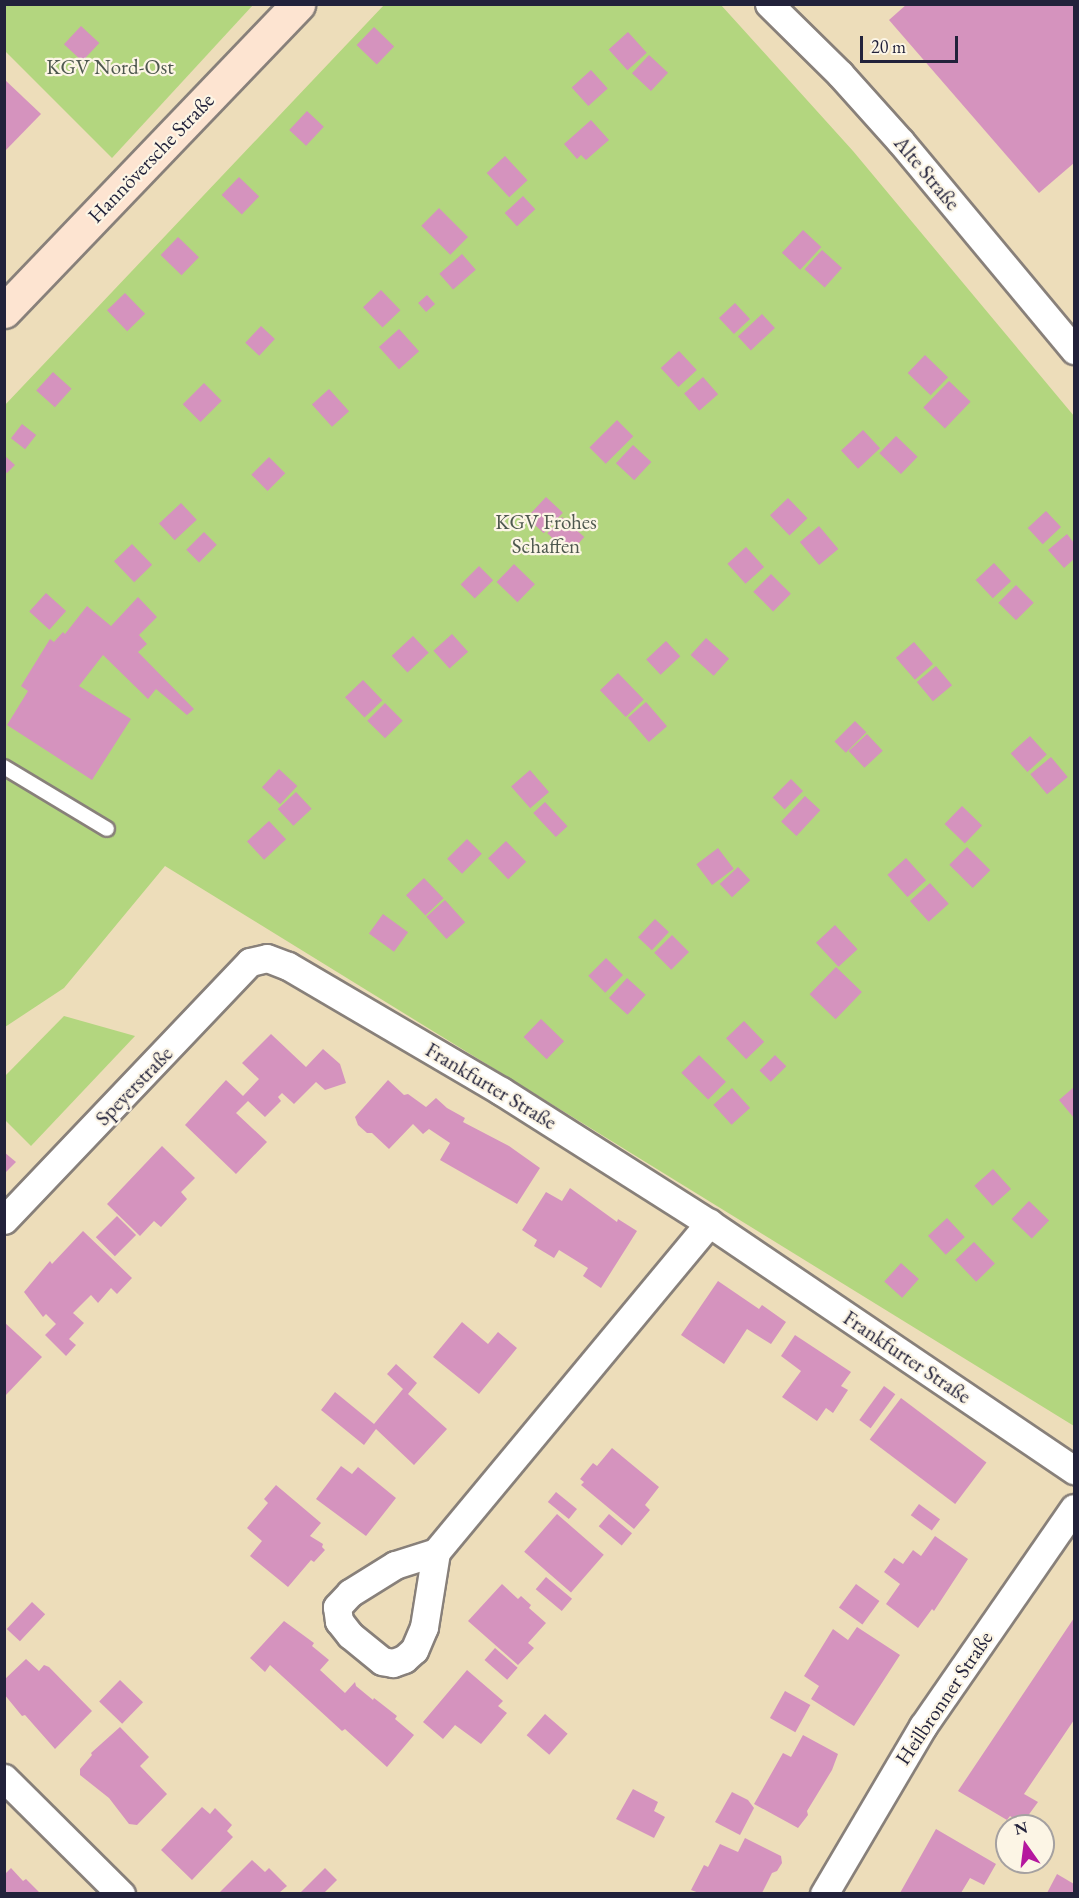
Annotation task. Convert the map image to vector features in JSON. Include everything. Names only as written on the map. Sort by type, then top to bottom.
[{"type":"main road","name":"Hannöversche Straße","points":[[4,311],[298,4]]},
{"type":"street","name":"Alte Straße","points":[[769,4],[840,74],[901,142],[1074,350]]},
{"type":"street","name":"Speyerstraße","points":[[4,1220],[250,962],[267,958]]},
{"type":"street","name":"Frankfurter Straße","points":[[267,958],[288,966],[501,1090],[710,1224],[1074,1470]]},
{"type":"street","points":[[436,1552],[710,1224]]},
{"type":"street","name":"Heilbronner Straße","points":[[824,1893],[923,1726],[1074,1508]]},
{"type":"street","points":[[4,1778],[121,1893]]},
{"type":"lane","points":[[4,767],[107,829]]},
{"type":"green space","name":"KGV Nord-Ost","points":[[4,5],[253,5],[112,158],[5,51]]},
{"type":"green space","name":"KGV Frohes Schaffen","points":[[384,5],[721,5],[853,151],[1074,416],[1074,1426],[165,866],[64,988],[5,1027],[4,406]]},
{"type":"green space","points":[[64,1016],[135,1036],[31,1146],[5,1120],[5,1076]]},
{"type":"building","points":[[907,4],[1074,4],[1074,163],[1039,193],[889,20]]},
{"type":"building","points":[[81,26],[99,43],[82,61],[64,44]]},
{"type":"building","points":[[374,27],[394,46],[377,64],[357,45]]},
{"type":"building","points":[[628,32],[647,53],[627,70],[609,49]]},
{"type":"building","points":[[649,55],[668,73],[651,91],[632,73]]},
{"type":"building","points":[[591,70],[608,89],[588,106],[572,87]]},
{"type":"building","points":[[4,79],[41,114],[4,152]]},
{"type":"building","points":[[307,111],[324,127],[306,146],[289,130]]},
{"type":"building","points":[[591,120],[609,140],[586,160],[581,155],[577,159],[564,144]]},
{"type":"building","points":[[505,156],[528,180],[509,197],[487,173]]},
{"type":"building","points":[[239,177],[259,196],[242,214],[222,195]]},
{"type":"building","points":[[523,196],[535,209],[517,226],[505,213]]},
{"type":"building","points":[[439,208],[468,237],[450,255],[421,226]]},
{"type":"building","points":[[803,230],[821,247],[800,270],[782,253]]},
{"type":"building","points":[[178,237],[199,257],[181,275],[161,255]]},
{"type":"building","points":[[822,250],[842,268],[825,287],[805,269]]},
{"type":"building","points":[[462,254],[476,270],[453,290],[439,274]]},
{"type":"building","points":[[381,290],[400,310],[382,328],[363,307]]},
{"type":"building","points":[[125,293],[145,314],[127,331],[107,310]]},
{"type":"building","points":[[427,295],[435,304],[426,312],[418,303]]},
{"type":"building","points":[[735,303],[750,319],[734,334],[719,318]]},
{"type":"building","points":[[762,314],[775,328],[751,350],[738,337]]},
{"type":"building","points":[[261,326],[275,339],[259,356],[245,343]]},
{"type":"building","points":[[399,329],[419,351],[399,369],[379,347]]},
{"type":"building","points":[[679,351],[697,370],[678,387],[661,368]]},
{"type":"building","points":[[925,355],[948,377],[931,395],[908,373]]},
{"type":"building","points":[[53,372],[72,389],[55,407],[36,391]]},
{"type":"building","points":[[703,377],[718,394],[699,411],[684,393]]},
{"type":"building","points":[[949,381],[971,402],[945,428],[923,408]]},
{"type":"building","points":[[204,383],[222,401],[200,422],[183,404]]},
{"type":"building","points":[[329,389],[349,411],[332,427],[312,404]]},
{"type":"building","points":[[617,420],[633,436],[606,464],[589,448]]},
{"type":"building","points":[[22,424],[36,435],[25,449],[11,438]]},
{"type":"building","points":[[863,430],[880,448],[858,469],[841,450]]},
{"type":"building","points":[[896,436],[918,457],[901,474],[879,453]]},
{"type":"building","points":[[633,445],[651,462],[634,480],[616,463]]},
{"type":"building","points":[[4,455],[15,465],[7,473],[4,471]]},
{"type":"building","points":[[269,457],[285,473],[268,491],[251,475]]},
{"type":"building","points":[[546,497],[563,513],[544,533],[527,517]]},
{"type":"building","points":[[788,498],[807,518],[789,536],[770,515]]},
{"type":"building","points":[[181,503],[197,520],[175,540],[159,523]]},
{"type":"building","points":[[1046,511],[1061,527],[1043,544],[1028,528]]},
{"type":"building","points":[[562,517],[584,537],[570,553],[547,533]]},
{"type":"building","points":[[819,526],[838,549],[819,565],[800,542]]},
{"type":"building","points":[[204,532],[217,545],[199,562],[186,550]]},
{"type":"building","points":[[1067,534],[1074,543],[1074,559],[1064,568],[1048,550]]},
{"type":"building","points":[[132,544],[152,565],[134,582],[114,561]]},
{"type":"building","points":[[746,547],[764,567],[745,584],[727,564]]},
{"type":"building","points":[[994,563],[1011,581],[993,598],[976,580]]},
{"type":"building","points":[[514,564],[535,584],[517,602],[497,582]]},
{"type":"building","points":[[479,566],[493,580],[475,599],[461,584]]},
{"type":"building","points":[[771,574],[791,594],[773,611],[753,592]]},
{"type":"building","points":[[1016,585],[1034,603],[1016,620],[998,603]]},
{"type":"building","points":[[46,593],[66,611],[49,630],[29,612]]},
{"type":"building","points":[[138,597],[157,617],[139,635],[147,644],[138,652],[194,709],[187,715],[156,689],[148,699],[103,655],[79,686],[131,719],[92,780],[7,725],[28,691],[21,686],[50,639],[54,642],[63,632],[65,634],[87,606],[111,626]]},
{"type":"building","points":[[452,634],[468,652],[449,669],[433,651]]},
{"type":"building","points":[[413,636],[429,653],[407,673],[392,656]]},
{"type":"building","points":[[706,638],[729,659],[714,676],[691,655]]},
{"type":"building","points":[[666,641],[680,656],[661,675],[646,659]]},
{"type":"building","points":[[914,642],[933,664],[915,680],[896,658]]},
{"type":"building","points":[[936,666],[952,685],[933,701],[917,682]]},
{"type":"building","points":[[618,673],[644,700],[626,717],[600,690]]},
{"type":"building","points":[[363,680],[382,700],[364,718],[345,697]]},
{"type":"building","points":[[646,702],[667,726],[649,742],[628,718]]},
{"type":"building","points":[[385,703],[403,721],[385,738],[367,721]]},
{"type":"building","points":[[855,721],[866,732],[846,753],[834,742]]},
{"type":"building","points":[[867,734],[883,751],[864,768],[849,751]]},
{"type":"building","points":[[1030,736],[1047,755],[1027,772],[1011,753]]},
{"type":"building","points":[[1051,757],[1068,777],[1047,794],[1030,774]]},
{"type":"building","points":[[279,769],[297,786],[280,804],[262,787]]},
{"type":"building","points":[[530,770],[549,792],[530,808],[511,786]]},
{"type":"building","points":[[791,779],[803,791],[785,809],[773,797]]},
{"type":"building","points":[[296,792],[312,809],[293,826],[278,809]]},
{"type":"building","points":[[805,796],[820,810],[796,836],[781,822]]},
{"type":"building","points":[[545,802],[568,826],[556,837],[533,813]]},
{"type":"building","points":[[962,806],[982,825],[965,843],[945,824]]},
{"type":"building","points":[[269,821],[286,839],[264,860],[247,841]]},
{"type":"building","points":[[467,839],[482,854],[462,874],[447,859]]},
{"type":"building","points":[[506,841],[526,862],[508,879],[488,858]]},
{"type":"building","points":[[967,847],[990,870],[973,888],[949,865]]},
{"type":"building","points":[[718,848],[734,869],[712,885],[696,864]]},
{"type":"building","points":[[906,858],[926,880],[907,897],[887,875]]},
{"type":"building","points":[[738,867],[750,880],[732,897],[720,884]]},
{"type":"building","points":[[424,878],[443,898],[425,916],[406,895]]},
{"type":"building","points":[[930,883],[949,904],[929,922],[910,901]]},
{"type":"building","points":[[445,900],[465,922],[446,939],[426,917]]},
{"type":"building","points":[[383,914],[408,932],[394,952],[369,933]]},
{"type":"building","points":[[655,919],[669,932],[652,950],[638,937]]},
{"type":"building","points":[[835,925],[858,949],[838,967],[816,943]]},
{"type":"building","points":[[672,935],[689,952],[671,970],[654,953]]},
{"type":"building","points":[[606,958],[623,975],[605,993],[588,976]]},
{"type":"building","points":[[836,967],[862,992],[835,1019],[810,994]]},
{"type":"building","points":[[627,978],[646,995],[628,1015],[609,998]]},
{"type":"building","points":[[541,1019],[564,1041],[547,1059],[524,1037]]},
{"type":"building","points":[[744,1021],[764,1042],[746,1059],[726,1038]]},
{"type":"building","points":[[271,1034],[306,1067],[323,1049],[340,1064],[346,1083],[325,1090],[316,1082],[294,1104],[282,1093],[278,1097],[281,1101],[265,1117],[248,1101],[236,1113],[267,1142],[236,1174],[185,1125],[226,1080],[243,1096],[259,1079],[242,1063]]},
{"type":"building","points":[[699,1055],[726,1082],[708,1100],[681,1073]]},
{"type":"building","points":[[775,1055],[786,1066],[771,1082],[759,1071]]},
{"type":"building","points":[[388,1080],[404,1095],[408,1094],[426,1107],[436,1098],[447,1108],[465,1118],[463,1122],[509,1146],[540,1168],[517,1204],[440,1160],[450,1143],[429,1129],[423,1134],[413,1124],[389,1149],[372,1133],[367,1133],[358,1125],[355,1117]]},
{"type":"building","points":[[1074,1087],[1074,1118],[1059,1100]]},
{"type":"building","points":[[732,1088],[750,1108],[731,1125],[713,1105]]},
{"type":"building","points":[[162,1146],[195,1178],[181,1192],[187,1199],[161,1227],[154,1221],[140,1236],[107,1204]]},
{"type":"building","points":[[4,1152],[16,1162],[4,1174]]},
{"type":"building","points":[[993,1169],[1011,1189],[992,1206],[974,1186]]},
{"type":"building","points":[[570,1188],[617,1222],[618,1219],[637,1231],[601,1288],[583,1276],[588,1268],[559,1250],[554,1258],[534,1246],[537,1240],[522,1230],[546,1192],[562,1201]]},
{"type":"building","points":[[1029,1201],[1049,1220],[1032,1238],[1012,1219]]},
{"type":"building","points":[[117,1216],[136,1235],[115,1256],[96,1237]]},
{"type":"building","points":[[947,1218],[965,1237],[946,1255],[928,1236]]},
{"type":"building","points":[[83,1231],[132,1278],[117,1294],[111,1288],[98,1303],[91,1295],[73,1313],[84,1323],[69,1339],[76,1345],[66,1356],[45,1335],[56,1324],[46,1314],[43,1317],[24,1292],[50,1261],[52,1264]]},
{"type":"building","points":[[974,1242],[995,1264],[976,1282],[955,1260]]},
{"type":"building","points":[[901,1263],[919,1279],[902,1298],[884,1282]]},
{"type":"building","points":[[718,1281],[759,1309],[762,1305],[786,1322],[771,1344],[747,1329],[724,1364],[681,1335]]},
{"type":"building","points":[[4,1322],[42,1357],[4,1397]]},
{"type":"building","points":[[462,1322],[488,1344],[498,1332],[517,1348],[479,1394],[433,1357]]},
{"type":"building","points":[[795,1335],[851,1372],[841,1386],[848,1390],[833,1413],[826,1408],[817,1421],[782,1397],[801,1371],[781,1356]]},
{"type":"building","points":[[396,1364],[417,1383],[408,1394],[447,1429],[414,1465],[376,1429],[364,1445],[321,1410],[335,1392],[374,1424],[403,1389],[387,1374]]},
{"type":"building","points":[[884,1386],[895,1394],[871,1428],[859,1420]]},
{"type":"building","points":[[901,1398],[986,1462],[955,1504],[870,1440]]},
{"type":"building","points":[[612,1448],[659,1487],[645,1505],[650,1510],[634,1529],[581,1485],[584,1482],[580,1479],[593,1463],[597,1466]]},
{"type":"building","points":[[341,1466],[352,1474],[358,1467],[396,1498],[366,1536],[316,1499]]},
{"type":"building","points":[[276,1485],[321,1523],[310,1536],[323,1544],[322,1547],[325,1550],[314,1562],[311,1560],[288,1587],[250,1556],[262,1541],[247,1528],[268,1503],[264,1499]]},
{"type":"building","points":[[556,1492],[577,1509],[569,1519],[548,1502]]},
{"type":"building","points":[[919,1504],[940,1519],[932,1531],[911,1515]]},
{"type":"building","points":[[557,1514],[604,1555],[571,1592],[524,1552]]},
{"type":"building","points":[[609,1514],[632,1533],[622,1546],[599,1526]]},
{"type":"building","points":[[935,1536],[968,1559],[934,1611],[932,1609],[918,1628],[886,1604],[900,1584],[884,1572],[894,1558],[903,1564],[913,1550],[921,1556]]},
{"type":"building","points":[[546,1577],[572,1599],[562,1611],[536,1589]]},
{"type":"building","points":[[502,1584],[518,1599],[521,1596],[531,1605],[529,1608],[546,1623],[528,1643],[534,1648],[518,1665],[468,1621]]},
{"type":"building","points":[[856,1584],[879,1601],[862,1625],[839,1607]]},
{"type":"building","points":[[32,1602],[45,1614],[20,1641],[7,1629]]},
{"type":"building","points":[[1074,1618],[1074,1720],[1024,1794],[1038,1802],[1029,1814],[997,1814],[958,1791]]},
{"type":"building","points":[[284,1621],[314,1643],[312,1646],[329,1660],[320,1670],[345,1693],[355,1682],[356,1686],[373,1700],[374,1698],[397,1716],[395,1719],[414,1735],[387,1767],[345,1729],[342,1731],[270,1665],[265,1672],[250,1658]]},
{"type":"building","points":[[857,1627],[900,1655],[854,1726],[811,1699],[819,1686],[804,1676],[833,1629],[848,1640]]},
{"type":"building","points":[[495,1648],[518,1668],[507,1680],[485,1660]]},
{"type":"building","points":[[26,1659],[39,1671],[44,1665],[49,1667],[92,1711],[55,1749],[4,1694],[4,1680]]},
{"type":"building","points":[[467,1670],[503,1701],[498,1706],[507,1713],[481,1744],[455,1725],[443,1739],[423,1722]]},
{"type":"building","points":[[120,1680],[143,1702],[122,1724],[99,1702]]},
{"type":"building","points":[[785,1691],[810,1705],[795,1732],[770,1718]]},
{"type":"building","points":[[545,1714],[568,1734],[549,1755],[527,1735]]},
{"type":"building","points":[[120,1727],[149,1757],[140,1766],[167,1794],[137,1825],[129,1824],[109,1798],[80,1775],[80,1769],[92,1755],[91,1753]]},
{"type":"building","points":[[803,1735],[838,1754],[832,1770],[807,1811],[808,1815],[798,1828],[754,1804],[783,1753],[791,1757]]},
{"type":"building","points":[[633,1789],[658,1802],[654,1811],[665,1817],[654,1838],[616,1819]]},
{"type":"building","points":[[732,1792],[748,1800],[754,1808],[740,1835],[715,1822]]},
{"type":"building","points":[[202,1807],[210,1814],[215,1808],[232,1825],[227,1831],[233,1837],[192,1880],[161,1850]]},
{"type":"building","points":[[936,1829],[995,1863],[984,1885],[970,1878],[961,1893],[900,1893]]},
{"type":"building","points":[[745,1838],[781,1856],[782,1863],[777,1871],[772,1873],[762,1893],[699,1893],[691,1890],[704,1865],[708,1867],[720,1844],[738,1852]]},
{"type":"building","points":[[252,1860],[265,1872],[269,1868],[287,1886],[279,1893],[219,1893]]},
{"type":"building","points":[[11,1868],[23,1881],[26,1879],[40,1893],[4,1893],[4,1875]]},
{"type":"building","points":[[325,1868],[337,1880],[324,1893],[300,1893]]},
{"type":"building","points":[[1057,1874],[1074,1884],[1074,1893],[1047,1893]]}]
